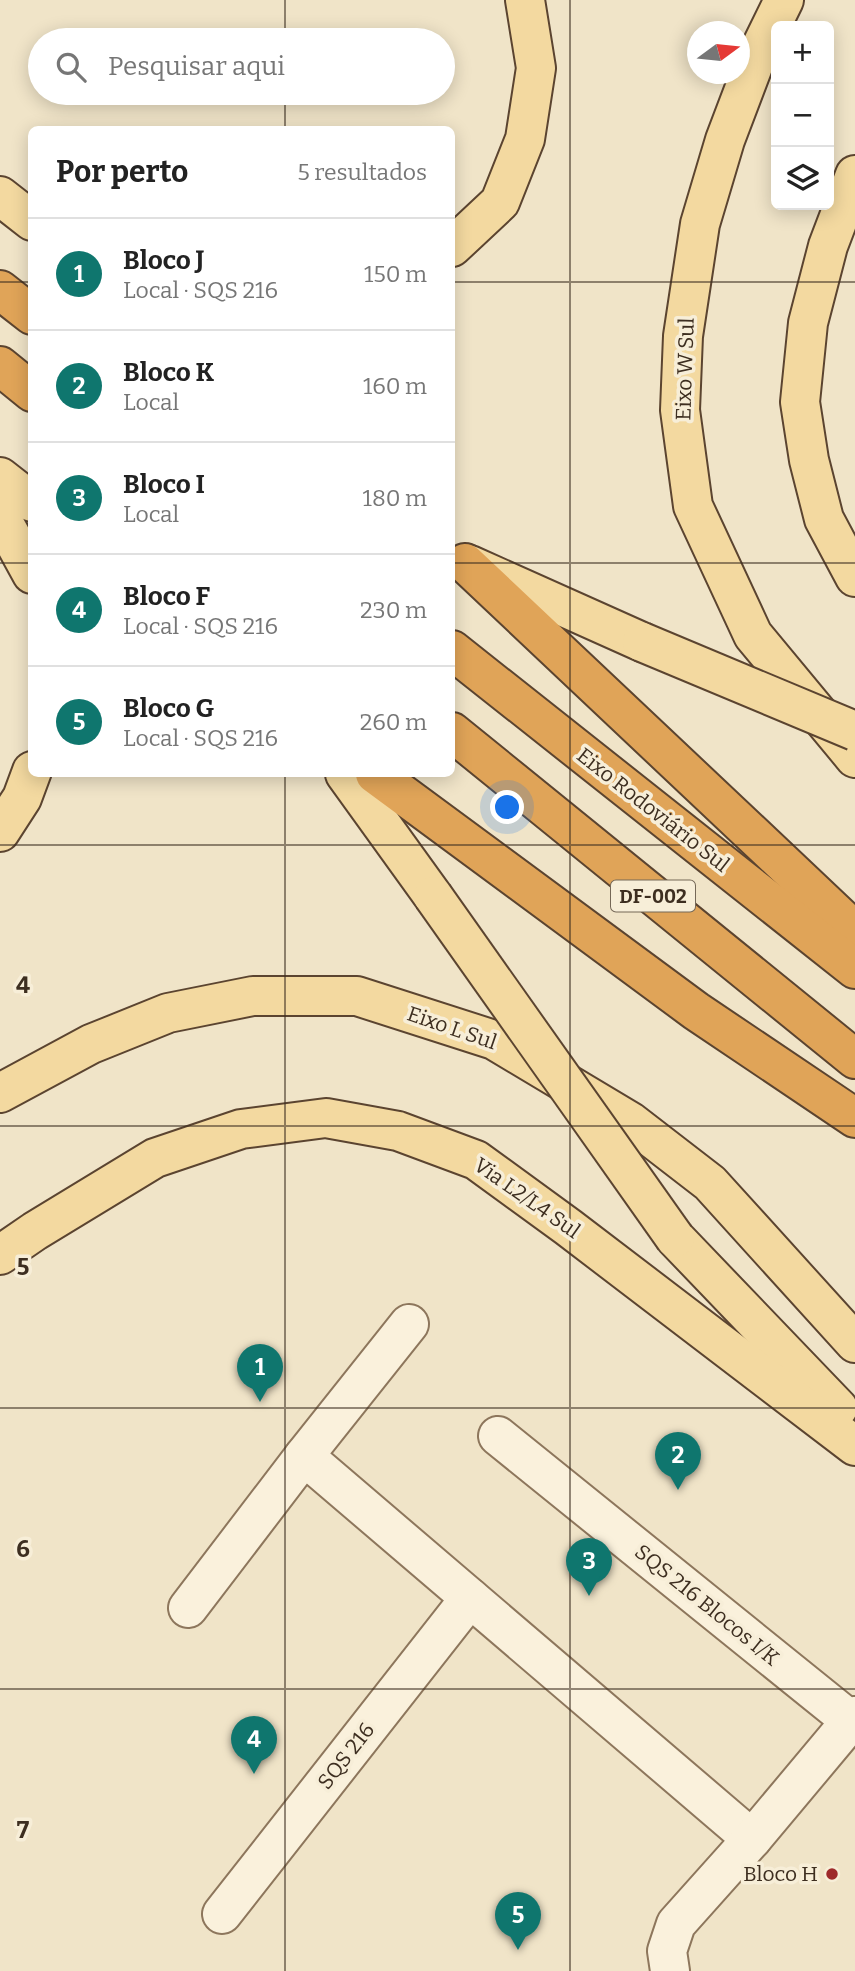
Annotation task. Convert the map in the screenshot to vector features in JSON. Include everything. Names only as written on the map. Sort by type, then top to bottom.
[{"type":"highway","points":[[0,290],[28,312]]},
{"type":"highway","points":[[0,366],[28,389]]},
{"type":"highway","points":[[458,558],[855,931]]},
{"type":"highway","name":"Eixo Rodoviário Sul","points":[[455,652],[855,969]]},
{"type":"highway","name":"DF-002","points":[[455,734],[855,1059]]},
{"type":"highway","points":[[378,777],[696,1011],[855,1118]]},
{"type":"main road","points":[[455,244],[500,202],[526,139],[536,68],[525,0]]},
{"type":"main road","points":[[758,53],[771,0]]},
{"type":"main road","name":"Eixo W Sul","points":[[784,0],[758,53],[725,140],[700,224],[685,324],[680,410],[693,506],[753,635],[855,758]]},
{"type":"main road","points":[[855,175],[828,246],[808,323],[800,402],[808,460],[824,519],[855,577]]},
{"type":"main road","points":[[0,196],[28,218]]},
{"type":"main road","points":[[0,477],[28,499]]},
{"type":"main road","points":[[0,516],[28,566]]},
{"type":"main road","points":[[458,558],[642,642],[855,731]]},
{"type":"main road","points":[[0,832],[22,798],[30,777]]},
{"type":"main road","points":[[347,777],[675,1238],[769,1334],[817,1389],[855,1425]]},
{"type":"main road","name":"Eixo L Sul","points":[[0,1093],[91,1044],[168,1013],[253,996],[357,996],[494,1040],[631,1122],[710,1183],[855,1343]]},
{"type":"main road","name":"Via L2/L4 Sul","points":[[0,1255],[155,1158],[241,1129],[326,1118],[398,1131],[476,1160],[855,1446]]},
{"type":"street","points":[[188,1608],[409,1324]]},
{"type":"street","name":"SQS 216 Blocos I/K","points":[[498,1436],[853,1718]]},
{"type":"street","points":[[304,1456],[752,1839]]},
{"type":"street","name":"SQS 216","points":[[222,1914],[470,1598]]},
{"type":"street","points":[[670,1971],[667,1951],[676,1924],[752,1839],[853,1718]]},
{"type":"place","name":"Bloco J","points":[[260,1402]]},
{"type":"place","name":"Bloco K","points":[[678,1490]]},
{"type":"place","name":"Bloco I","points":[[589,1596]]},
{"type":"place","name":"Bloco F","points":[[254,1774]]},
{"type":"place","name":"Bloco H","points":[[832,1874]]},
{"type":"place","name":"Bloco G","points":[[518,1950]]}]
